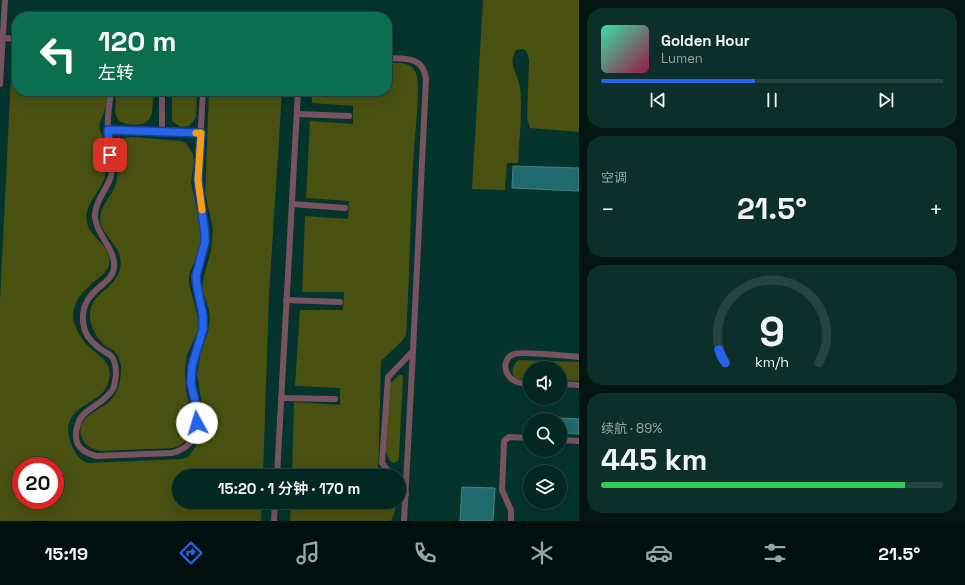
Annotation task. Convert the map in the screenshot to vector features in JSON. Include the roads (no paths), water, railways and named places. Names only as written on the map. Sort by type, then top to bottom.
[{"type":"lane","points":[[0,84],[5,0]]},
{"type":"lane","points":[[3,38],[12,39]]},
{"type":"lane","points":[[392,58],[407,59],[418,62],[423,66],[426,79],[406,494]]},
{"type":"lane","points":[[111,96],[108,130],[111,174],[96,207],[95,218],[97,229],[112,255],[114,268],[110,277],[89,297],[85,307],[83,320],[86,334],[92,342],[110,355],[115,367],[116,381],[113,389],[106,398],[86,411],[80,417],[76,433],[76,442],[81,448],[96,456],[172,454],[179,452],[190,443],[197,429],[196,406],[191,383],[192,366],[203,329],[203,316],[196,276],[205,242],[198,180],[203,96]]},
{"type":"lane","points":[[162,96],[162,132]]},
{"type":"lane","points":[[277,469],[298,96]]},
{"type":"lane","points":[[297,114],[349,116]]},
{"type":"lane","points":[[108,130],[201,133]]},
{"type":"lane","points":[[292,204],[345,208]]},
{"type":"lane","points":[[286,300],[340,302]]},
{"type":"lane","points":[[387,469],[382,463],[388,377],[413,351]]},
{"type":"lane","points":[[523,383],[513,381],[507,374],[505,368],[506,361],[514,354],[525,353],[579,357]]},
{"type":"lane","points":[[567,384],[579,385]]},
{"type":"lane","points":[[281,398],[335,399]]},
{"type":"lane","points":[[511,521],[511,510],[502,490],[504,442],[509,437],[523,438]]},
{"type":"lane","points":[[567,440],[579,441]]},
{"type":"lane","points":[[274,521],[275,509]]},
{"type":"lane","points":[[404,521],[405,509]]}]
